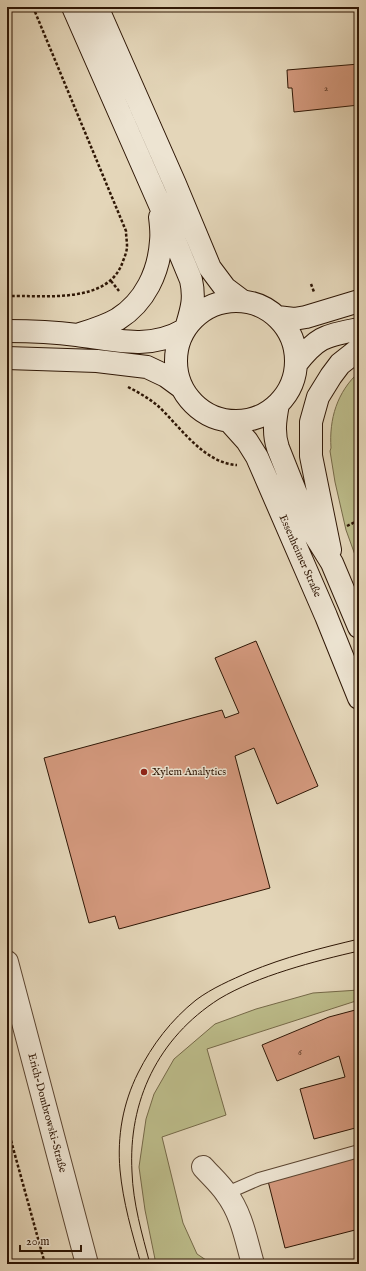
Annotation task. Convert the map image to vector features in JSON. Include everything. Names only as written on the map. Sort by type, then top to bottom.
[{"type":"main road","points":[[73,7],[160,205],[191,280],[193,303],[186,327],[178,343],[176,358],[177,373],[181,387]]},
{"type":"main road","points":[[97,7],[175,184],[210,268],[225,288],[241,300]]},
{"type":"main road","points":[[77,335],[106,325],[118,319],[133,307],[148,288],[155,273],[159,257],[161,240],[160,205]]},
{"type":"main road","points":[[7,331],[43,332],[110,340],[150,342],[169,338],[186,327],[205,308],[217,303],[241,300],[254,303],[277,316],[286,327],[292,338],[296,351],[296,364],[294,379],[278,404],[268,412],[256,418],[242,421],[229,421],[214,417],[201,410],[181,387],[166,376],[147,367],[97,361],[7,358]]},
{"type":"main road","points":[[277,316],[294,319],[306,317],[359,301]]},
{"type":"main road","points":[[296,364],[318,341],[329,336],[359,330]]},
{"type":"main road","points":[[332,563],[311,456],[311,422],[318,397],[331,376],[340,364],[359,349]]},
{"type":"main road","name":"Essenheimer Straße","points":[[278,404],[274,424],[274,438],[309,526],[332,563],[359,627]]},
{"type":"main road","name":"Essenheimer Straße","points":[[229,421],[247,441],[257,457],[326,616],[359,698]]},
{"type":"main road","name":"Erich-Dombrowski-Straße","points":[[7,962],[87,1264]]},
{"type":"main road","points":[[203,1167],[227,1194],[241,1220],[253,1264]]},
{"type":"lane","points":[[227,1194],[259,1179],[359,1151]]},
{"type":"path","points":[[7,296],[68,295],[86,293],[101,288],[111,281],[121,267],[128,248],[126,231],[33,7]]},
{"type":"path","points":[[136,392],[156,405],[203,451],[224,463],[239,465]]},
{"type":"path","points":[[347,525],[359,520]]},
{"type":"path","points":[[7,1126],[45,1264]]},
{"type":"green space","points":[[359,372],[359,566],[346,530],[335,482],[330,451],[331,427],[336,407],[345,388]]},
{"type":"green space","points":[[359,990],[359,1000],[207,1049],[226,1115],[162,1137],[183,1223],[197,1254],[212,1264],[156,1264],[145,1210],[139,1167],[146,1119],[154,1094],[174,1059],[215,1024],[256,1009],[313,993]]},
{"type":"building","points":[[359,64],[359,105],[294,112],[292,88],[288,88],[287,70]]},
{"type":"building","name":"Xylem Analytics","points":[[256,641],[318,786],[277,804],[254,748],[235,756],[270,888],[119,929],[115,916],[89,923],[44,758],[222,710],[225,718],[239,713],[215,658]]},
{"type":"building","points":[[359,1009],[359,1127],[314,1139],[300,1089],[345,1077],[339,1056],[277,1081],[262,1045],[329,1017]]},
{"type":"building","points":[[359,1157],[359,1229],[285,1248],[268,1181]]},
{"type":"tram line","points":[[141,1264],[123,1194],[119,1145],[122,1120],[128,1096],[149,1053],[178,1016],[196,1000],[222,984],[290,957],[359,939]]},
{"type":"tram line","points":[[150,1264],[138,1218],[134,1195],[132,1146],[135,1120],[142,1096],[151,1074],[164,1052],[179,1032],[198,1015],[219,999],[234,991],[268,976],[324,959],[359,951]]},
{"type":"place","name":"Xylem Analytics","points":[[144,772]]}]
